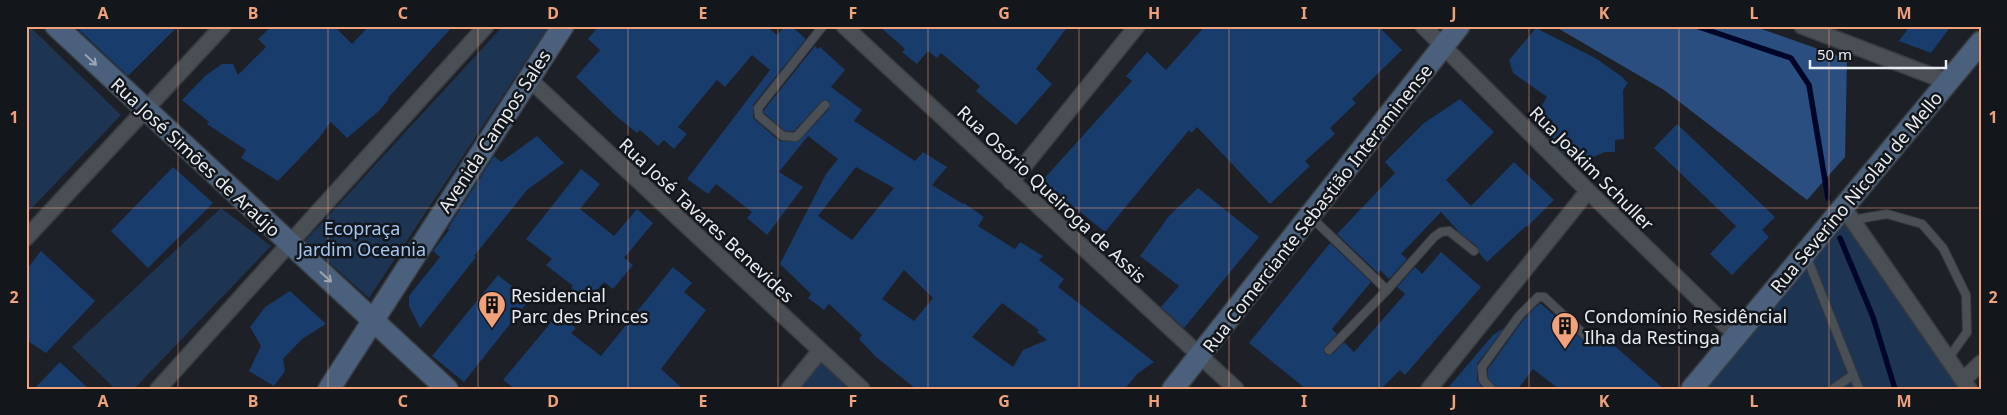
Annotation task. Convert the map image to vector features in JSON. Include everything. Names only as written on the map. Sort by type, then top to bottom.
[{"type":"street","name":"Rua José Simões de Araújo","points":[[56,26],[447,389]]},
{"type":"street","points":[[26,238],[223,26]]},
{"type":"street","points":[[158,389],[486,26]]},
{"type":"street","name":"Avenida Campos Sales","points":[[329,389],[563,26]]},
{"type":"street","points":[[1011,182],[1137,26]]},
{"type":"street","name":"Rua Joakim Schuller","points":[[1424,26],[1588,191],[1736,335]]},
{"type":"street","name":"Rua Comerciante Sebastião Interaminense","points":[[1173,389],[1459,26]]},
{"type":"street","points":[[1802,26],[1948,82]]},
{"type":"street","name":"Rua Osório Queiroga de Assis","points":[[846,27],[1236,389]]},
{"type":"street","name":"Rua Severino Nicolau de Mello","points":[[1692,389],[1805,253],[1848,214],[1948,82],[1981,42]]},
{"type":"street","name":"Rua José Tavares Benevides","points":[[528,78],[862,389]]},
{"type":"street","points":[[1429,389],[1588,191]]},
{"type":"street","points":[[1848,214],[1966,384],[1981,363]]},
{"type":"street","points":[[789,389],[820,351]]},
{"type":"lane","points":[[823,26],[758,108],[759,116],[783,136],[796,137],[825,105]]},
{"type":"lane","points":[[1848,214],[1887,214],[1922,224],[1943,248],[1966,295],[1967,332],[1948,359]]},
{"type":"lane","points":[[1310,216],[1388,290]]},
{"type":"lane","points":[[1328,350],[1388,290],[1434,237],[1441,232],[1449,231],[1474,251]]},
{"type":"lane","points":[[1805,253],[1859,389]]},
{"type":"lane","points":[[1491,389],[1483,380],[1482,367],[1519,316],[1538,297],[1544,297],[1588,338]]},
{"type":"lane","points":[[1833,389],[1854,375]]},
{"type":"green space","points":[[26,26],[29,26],[121,115],[26,214]]},
{"type":"green space","name":"Ecopraça Jardim Oceania","points":[[503,26],[549,26],[369,298],[305,241]]},
{"type":"green space","points":[[1846,205],[1975,389],[1698,389]]},
{"type":"green space","points":[[221,208],[271,246],[134,389],[115,389],[72,347]]},
{"type":"green space","points":[[820,351],[862,389],[789,389]]},
{"type":"shaded area","points":[[1554,26],[1753,26],[1847,59],[1845,157],[1807,200],[1664,90]]},
{"type":"building","points":[[75,26],[178,26],[128,76]]},
{"type":"building","points":[[272,26],[334,26],[352,44],[369,26],[453,26],[388,98],[379,111],[347,138],[331,122],[319,138],[278,181],[241,158],[246,150],[207,124],[209,122],[182,100],[205,76],[222,64],[233,64],[238,75],[266,47],[258,39]]},
{"type":"building","points":[[599,26],[766,26],[777,35],[785,26],[791,26],[806,39],[753,105],[753,117],[755,120],[780,141],[798,142],[829,109],[829,101],[823,100],[794,131],[785,131],[764,113],[764,110],[815,46],[818,49],[820,47],[845,70],[831,87],[862,110],[854,121],[915,161],[923,152],[947,167],[932,185],[984,217],[978,226],[1015,249],[1020,242],[1043,256],[1039,260],[1064,279],[1058,287],[1154,362],[1137,374],[1125,389],[916,389],[876,357],[859,339],[862,335],[829,304],[824,310],[808,298],[811,294],[780,264],[826,174],[838,159],[808,136],[779,172],[803,187],[767,235],[747,218],[752,212],[716,184],[708,194],[687,179],[770,70],[752,55],[725,87],[717,80],[678,127],[687,134],[674,149],[664,140],[658,146],[640,130],[637,133],[616,116],[576,77],[600,50],[588,39]],"holes":[[[856,167],[894,188],[852,240],[818,216]],[[904,270],[933,298],[914,321],[882,299]],[[1002,303],[1039,330],[1037,332],[1047,340],[1023,350],[1013,367],[972,337]]]},
{"type":"building","points":[[879,26],[1068,26],[1036,69],[1052,84],[1016,125],[976,91],[980,86],[941,53],[937,58],[928,51],[917,64],[902,52],[905,49]]},
{"type":"building","points":[[1205,26],[1378,26],[1402,50],[1352,99],[1356,103],[1330,128],[1335,134],[1305,161],[1310,166],[1270,204],[1197,127],[1191,133],[1189,130],[1105,232],[1042,181],[1132,81],[1126,76],[1147,52],[1166,70]]},
{"type":"building","points":[[1910,26],[1951,26],[1931,53],[1899,41]]},
{"type":"building","points":[[1536,28],[1597,59],[1628,83],[1623,90],[1624,139],[1615,140],[1615,152],[1605,152],[1575,165],[1535,124],[1538,111],[1547,97],[1513,73],[1509,60]]},
{"type":"building","points":[[1460,99],[1494,132],[1446,180],[1471,206],[1514,162],[1554,200],[1487,262],[1479,253],[1478,247],[1460,233],[1441,212],[1401,254],[1407,259],[1389,279],[1380,270],[1378,273],[1337,234],[1395,173],[1385,162],[1424,123]]},
{"type":"building","points":[[1677,124],[1775,217],[1762,230],[1769,237],[1732,275],[1710,254],[1736,226],[1654,148]]},
{"type":"building","points":[[537,136],[564,163],[527,190],[420,328],[409,306],[409,296],[440,257],[433,251],[449,230],[448,228],[494,156],[501,162]]},
{"type":"building","points":[[173,167],[213,203],[148,268],[111,231]]},
{"type":"building","points":[[581,169],[600,184],[580,209],[614,236],[637,209],[653,223],[624,258],[633,265],[613,289],[604,282],[587,302],[571,288],[573,286],[546,265],[552,259],[526,239]]},
{"type":"building","points":[[1198,188],[1259,237],[1184,328],[1161,307],[1179,286],[1140,256],[1169,216]]},
{"type":"building","points":[[1330,243],[1371,282],[1332,329],[1337,334],[1324,348],[1324,352],[1327,355],[1333,354],[1344,342],[1354,352],[1405,294],[1397,287],[1415,267],[1422,274],[1441,252],[1481,287],[1405,375],[1400,370],[1381,389],[1306,389],[1249,343]]},
{"type":"building","points":[[41,251],[95,301],[46,353],[26,340],[26,270]]},
{"type":"building","points":[[673,267],[692,283],[684,292],[706,310],[661,369],[683,389],[515,389],[503,380],[558,314],[576,328],[571,333],[601,356]]},
{"type":"building","name":"Residencial Parc des Princes","points":[[498,275],[529,300],[464,382],[432,356]]},
{"type":"building","points":[[290,291],[326,324],[302,339],[283,359],[285,371],[274,386],[249,371],[261,346],[250,327],[265,307]]},
{"type":"building","name":"Condomínio Residêncial Ilha da Restinga","points":[[1540,303],[1586,343],[1592,341],[1593,337],[1591,334],[1595,329],[1664,389],[1559,389],[1533,369],[1518,389],[1497,389],[1488,378],[1488,369],[1523,320]]},
{"type":"building","points":[[1504,328],[1477,364],[1477,380],[1483,389],[1447,389],[1493,335]]},
{"type":"building","points":[[60,362],[89,389],[34,389]]},
{"type":"waterway","points":[[1696,26],[1791,58],[1809,85],[1828,198]]},
{"type":"waterway","points":[[1840,238],[1873,317],[1895,389]]},
{"type":"place","name":"Residencial Parc des Princes","points":[[492,329]]},
{"type":"place","name":"Condomínio Residêncial Ilha da Restinga","points":[[1565,350]]}]
